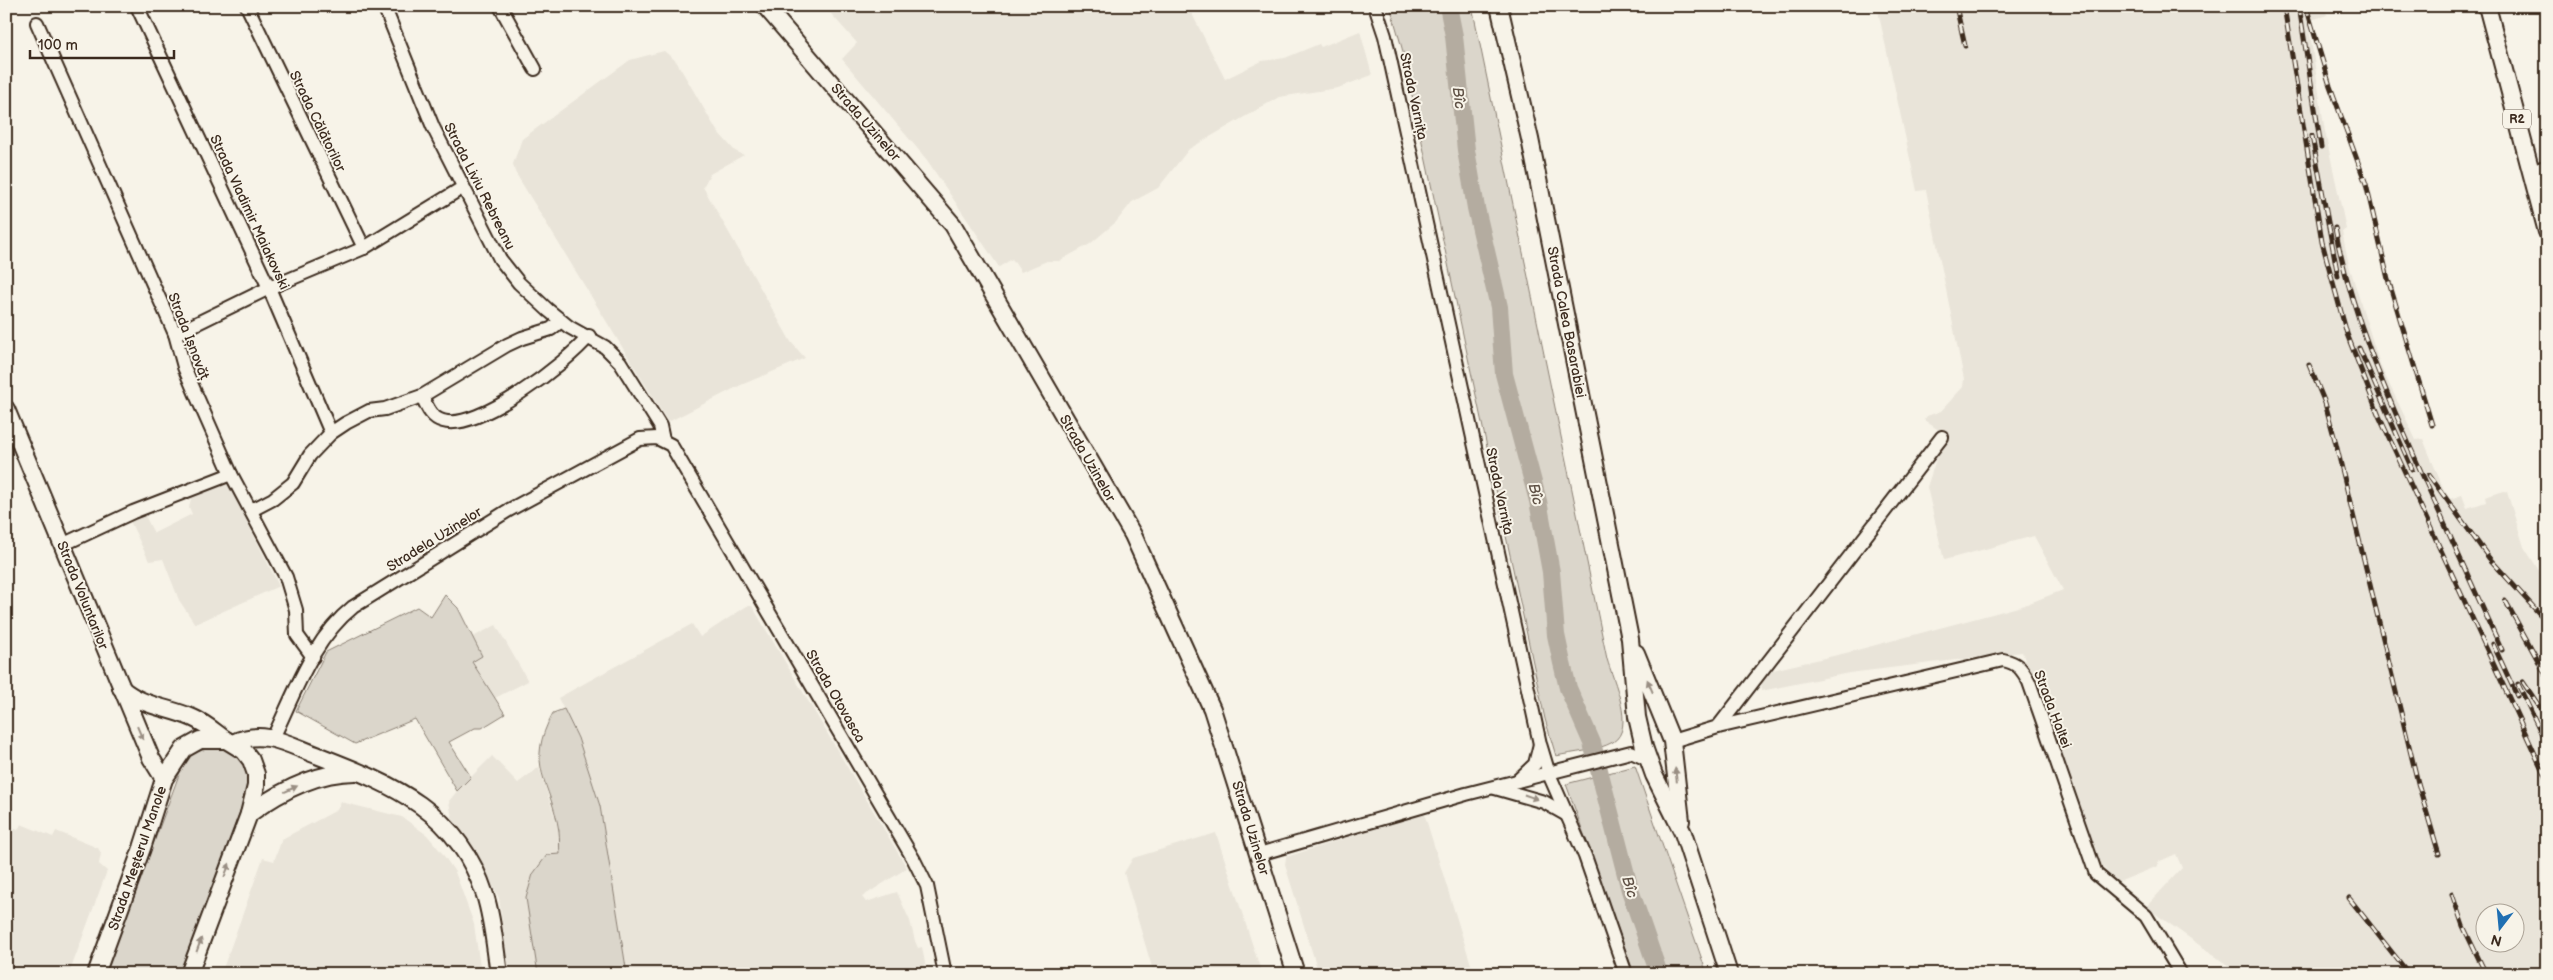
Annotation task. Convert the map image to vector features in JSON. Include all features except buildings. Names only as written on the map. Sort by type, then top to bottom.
[{"type":"main road","name":"Strada Uzinelor","points":[[765,6],[953,225],[1133,534],[1212,709],[1296,974]]},
{"type":"main road","name":"Strada Calea Basarabiei","points":[[1499,6],[1530,139],[1630,638],[1637,718],[1649,760],[1683,833],[1728,974]]},
{"type":"main road","name":"R2","points":[[2487,6],[2539,169],[2547,232]]},
{"type":"main road","name":"Strada Voluntarilor","points":[[6,409],[121,688],[151,758],[164,779]]},
{"type":"main road","name":"Strada Calea Basarabiei","points":[[1630,638],[1672,741],[1683,833]]},
{"type":"main road","points":[[121,688],[133,698],[152,706],[194,718],[244,751],[251,760],[256,774]]},
{"type":"main road","points":[[1642,735],[1653,730],[1672,741],[1662,759],[1649,760]]},
{"type":"main road","name":"Strada Meșterul Manole","points":[[96,974],[142,848],[164,779],[184,749],[200,740],[229,742],[251,736],[273,738],[359,772],[390,785],[425,807],[464,850],[485,895],[499,974]]},
{"type":"main road","points":[[189,974],[249,814],[255,795],[256,774],[263,744],[273,738]]},
{"type":"main road","points":[[249,814],[275,797],[313,780],[341,772],[359,772]]},
{"type":"street","name":"Strada Vladimir Maiakovski","points":[[137,6],[269,288],[331,433]]},
{"type":"street","name":"Strada Călătorilor","points":[[247,6],[364,248]]},
{"type":"street","name":"Strada Liviu Rebreanu","points":[[384,6],[433,127],[462,188],[500,259],[519,283],[561,321],[605,346],[620,362],[660,426],[667,442]]},
{"type":"street","points":[[500,6],[535,69]]},
{"type":"street","name":"Strada Varnița","points":[[1375,6],[1385,36],[1540,744],[1555,773],[1567,815],[1585,856],[1626,974]]},
{"type":"street","name":"Strada Ișnovăț","points":[[37,23],[175,334],[184,367],[232,474],[286,578],[296,610],[297,635],[312,657]]},
{"type":"street","points":[[175,334],[269,288],[364,248],[462,188]]},
{"type":"street","points":[[252,510],[273,499],[293,483],[310,455],[331,433],[369,411],[392,408],[422,396],[507,345],[551,330],[561,321]]},
{"type":"street","points":[[422,396],[430,413],[445,422],[455,422],[480,414],[512,398],[568,359],[588,336]]},
{"type":"street","points":[[1718,728],[1942,437]]},
{"type":"street","name":"Stradela Uzinelor","points":[[273,738],[312,657],[332,626],[353,608],[508,510],[640,438],[667,442]]},
{"type":"street","name":"Strada Otovasca","points":[[667,442],[914,860],[927,886],[945,974]]},
{"type":"street","points":[[62,545],[133,512],[232,474]]},
{"type":"street","name":"Strada Haltei","points":[[1672,741],[1718,728],[2003,660],[2020,666],[2029,682],[2096,874],[2146,916],[2181,974]]},
{"type":"street","points":[[1627,753],[1642,735]]},
{"type":"street","points":[[1517,781],[1535,764],[1540,744]]},
{"type":"street","points":[[1259,854],[1492,787],[1555,773],[1627,753],[1649,760]]},
{"type":"street","points":[[1492,787],[1537,799],[1567,815]]},
{"type":"shaded area","points":[[824,6],[1188,6],[1225,79],[1262,61],[1285,58],[1319,44],[1321,47],[1360,31],[1372,75],[1338,88],[1279,97],[1189,149],[1158,188],[1132,202],[1116,222],[1090,244],[1059,261],[1047,261],[1021,272],[1012,259],[999,267],[927,160],[842,59],[857,43]]},
{"type":"shaded area","points":[[1390,6],[1472,6],[1607,659],[1621,703],[1623,726],[1620,735],[1607,745],[1556,756],[1545,719],[1402,48]]},
{"type":"shaded area","points":[[1877,6],[2324,6],[2327,15],[2308,21],[2325,132],[2346,229],[2342,232],[2349,265],[2380,365],[2416,440],[2423,439],[2444,490],[2450,499],[2462,495],[2467,508],[2486,502],[2485,497],[2504,491],[2507,492],[2524,547],[2547,583],[2547,974],[2240,974],[2146,907],[2182,868],[2176,854],[2158,862],[2158,866],[2116,883],[2100,863],[2022,652],[1849,673],[1761,691],[1762,681],[1773,670],[1846,653],[2022,606],[2063,590],[2034,536],[1944,560],[1927,487],[1938,453],[1950,438],[1924,420],[1927,416],[1941,411],[1963,387],[1964,379],[1926,190],[1917,191]]},
{"type":"shaded area","points":[[664,51],[676,61],[717,131],[735,151],[744,155],[710,174],[703,187],[791,342],[805,358],[741,385],[668,422],[515,172],[513,164],[522,139],[630,60]]},
{"type":"shaded area","points":[[228,483],[279,586],[195,624],[179,600],[163,559],[149,561],[130,521],[144,514],[154,533],[192,514],[189,507],[192,495]]},
{"type":"shaded area","points":[[445,595],[458,608],[482,656],[472,662],[505,714],[482,728],[475,728],[449,742],[471,777],[457,791],[415,719],[355,744],[296,711],[326,652],[417,607],[431,617]]},
{"type":"shaded area","points":[[747,606],[752,606],[907,868],[862,897],[866,902],[897,892],[910,921],[918,948],[922,947],[927,974],[627,974],[600,806],[578,738],[558,698],[692,624],[700,637]]},
{"type":"shaded area","points":[[496,625],[528,681],[495,698],[472,662],[482,656],[473,637]]},
{"type":"shaded area","points":[[564,709],[578,738],[600,806],[627,974],[538,974],[526,898],[533,874],[547,855],[560,854],[559,831],[540,760],[545,731],[553,713]]},
{"type":"shaded area","points":[[220,745],[236,755],[245,766],[248,779],[247,788],[245,798],[180,974],[105,974],[183,764],[193,753]]},
{"type":"shaded area","points":[[492,756],[518,783],[539,767],[559,830],[560,854],[547,855],[533,874],[526,898],[538,967],[508,967],[499,898],[473,849],[453,824],[449,801]]},
{"type":"shaded area","points":[[1635,766],[1707,974],[1634,974],[1566,784]]},
{"type":"shaded area","points":[[341,802],[402,817],[427,835],[442,853],[455,872],[474,924],[481,974],[221,974],[263,858],[274,861],[282,839],[337,810]]},
{"type":"shaded area","points":[[1424,813],[1474,974],[1319,974],[1285,865],[1286,857]]},
{"type":"shaded area","points":[[21,824],[53,837],[56,831],[98,848],[101,853],[99,864],[107,871],[69,974],[6,974],[6,826],[18,830]]},
{"type":"shaded area","points":[[1216,833],[1262,974],[1154,974],[1124,873],[1133,858]]},
{"type":"waterway","name":"Bîc","points":[[1448,6],[1454,36],[1466,150],[1476,208],[1499,307],[1504,374],[1538,501],[1551,572],[1556,635],[1562,663],[1568,688],[1592,743],[1630,890],[1659,974]]},
{"type":"railway","points":[[1956,6],[1965,46]]},
{"type":"railway","points":[[2284,6],[2322,242],[2347,334],[2379,416],[2547,780]]},
{"type":"railway","points":[[2299,6],[2321,147]]},
{"type":"railway","points":[[2306,6],[2330,86],[2366,184],[2388,279],[2432,425]]},
{"type":"railway","points":[[2312,136],[2338,276]]},
{"type":"railway","points":[[2335,228],[2359,320],[2381,379],[2502,650]]},
{"type":"railway","points":[[2359,348],[2412,469]]},
{"type":"railway","points":[[2309,365],[2325,403],[2335,440],[2418,783],[2439,854]]},
{"type":"railway","points":[[2429,475],[2489,558],[2547,622]]},
{"type":"railway","points":[[2505,600],[2547,677]]},
{"type":"railway","points":[[2493,644],[2517,696]]},
{"type":"railway","points":[[2523,682],[2547,718]]},
{"type":"railway","points":[[2518,684],[2547,745]]},
{"type":"railway","points":[[2452,894],[2463,926],[2486,974]]},
{"type":"railway","points":[[2349,898],[2409,974]]}]
